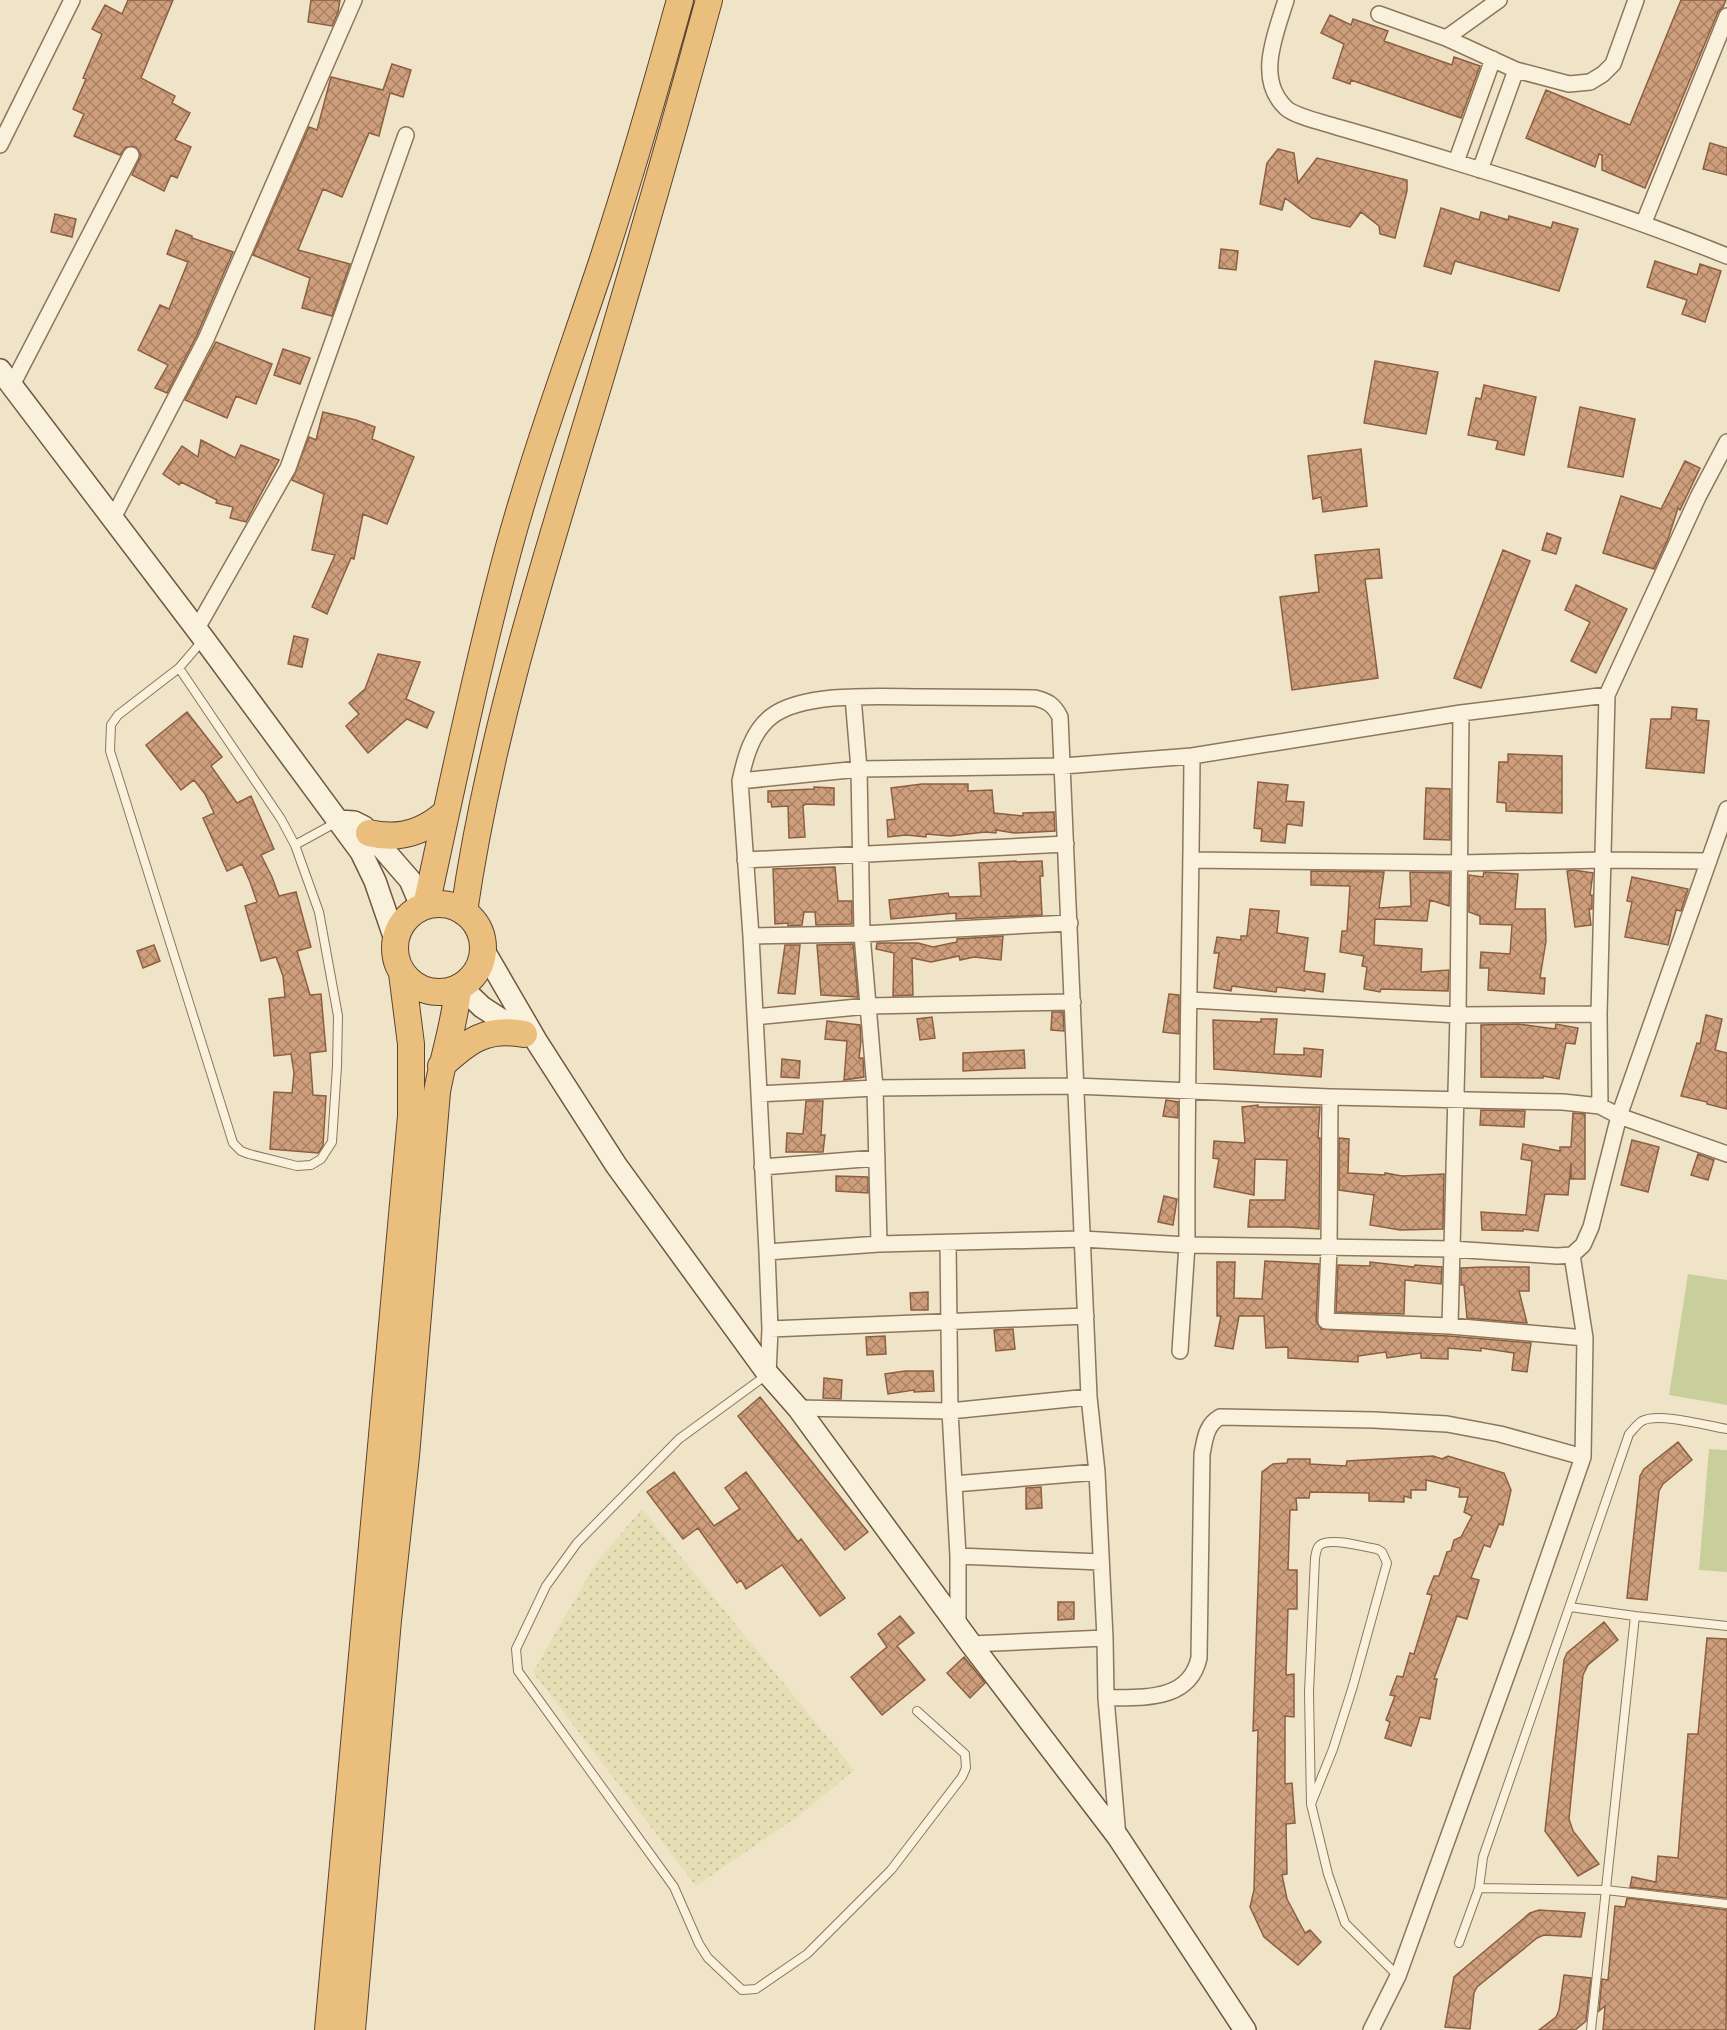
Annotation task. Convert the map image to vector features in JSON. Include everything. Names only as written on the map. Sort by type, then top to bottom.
[{"type":"highway","points":[[424,907],[462,735],[509,546],[553,403],[603,258],[680,0]]},
{"type":"highway","points":[[464,912],[480,812],[498,733],[544,560],[670,141],[709,0]]},
{"type":"highway","points":[[369,833],[381,836],[404,835],[427,827],[445,813]]},
{"type":"highway","points":[[328,2030],[411,1116],[411,1044],[396,942],[404,921],[412,913],[424,907],[445,905],[464,912],[478,928],[483,949],[482,960],[470,980],[459,988],[443,992],[424,990],[408,980],[402,973]]},
{"type":"highway","points":[[352,2030],[388,1620],[406,1455],[441,1066],[455,1014],[459,988]]},
{"type":"highway","points":[[441,1066],[459,1050],[483,1035],[511,1032],[531,1038]]},
{"type":"main road","points":[[6,378],[200,634],[361,852],[375,881],[396,942]]},
{"type":"main road","points":[[339,821],[354,822],[364,827],[410,880],[424,907]]},
{"type":"main road","points":[[483,949],[531,1038],[616,1165],[768,1374],[798,1408],[971,1644],[1118,1837],[1245,2030]]},
{"type":"main road","points":[[459,988],[531,1038]]},
{"type":"street","points":[[0,145],[72,0]]},
{"type":"street","points":[[112,520],[206,339],[354,0]]},
{"type":"street","points":[[1286,0],[1269,57],[1270,74],[1275,92],[1286,109],[1314,120],[1456,162],[1644,222],[1727,256]]},
{"type":"street","points":[[1446,38],[1499,0]]},
{"type":"street","points":[[1379,14],[1446,38],[1516,70],[1569,84],[1590,82],[1613,64],[1636,0]]},
{"type":"street","points":[[1644,222],[1727,16]]},
{"type":"street","points":[[1456,162],[1493,60]]},
{"type":"street","points":[[1480,170],[1516,70]]},
{"type":"street","points":[[200,634],[288,468],[406,135]]},
{"type":"street","points":[[6,378],[131,155]]},
{"type":"street","points":[[1600,1106],[1599,1014],[1607,695],[1698,497],[1727,442]]},
{"type":"street","points":[[740,781],[859,770],[1063,766],[1192,756],[1461,713],[1607,695]]},
{"type":"street","points":[[853,697],[859,770],[862,934],[874,1088],[879,1244]]},
{"type":"street","points":[[768,1374],[770,1329],[759,1094],[740,781],[754,738],[771,717],[788,707],[805,703],[853,697],[1035,698],[1046,700],[1055,708],[1060,717],[1089,1397],[1097,1472],[1106,1698],[1118,1837]]},
{"type":"street","points":[[1450,1326],[1458,1015],[1461,713]]},
{"type":"street","points":[[1180,1351],[1187,1245],[1186,1092],[1190,1000],[1192,756]]},
{"type":"street","points":[[766,1252],[879,1244],[1082,1239],[1187,1245],[1452,1248],[1572,1255],[1583,1245],[1591,1227],[1619,1116],[1727,809]]},
{"type":"street","points":[[745,860],[1066,844]]},
{"type":"street","points":[[1191,860],[1460,863],[1604,860],[1709,861]]},
{"type":"street","points":[[751,936],[862,934],[1070,923]]},
{"type":"street","points":[[1190,1000],[1458,1015],[1599,1014]]},
{"type":"street","points":[[755,1017],[868,1006],[1073,1002]]},
{"type":"street","points":[[759,1094],[874,1088],[1076,1086],[1330,1097],[1518,1100],[1600,1106],[1619,1116],[1727,1154]]},
{"type":"street","points":[[1330,1097],[1326,1321],[1450,1326],[1585,1338]]},
{"type":"street","points":[[762,1167],[877,1158]]},
{"type":"street","points":[[948,1243],[950,1411],[958,1556],[958,1624]]},
{"type":"street","points":[[1371,2030],[1398,1976],[1583,1457],[1585,1338],[1572,1255]]},
{"type":"street","points":[[770,1329],[1086,1316]]},
{"type":"street","points":[[798,1408],[950,1411],[1089,1397]]},
{"type":"street","points":[[1106,1698],[1155,1696],[1174,1691],[1190,1680],[1197,1667],[1200,1658],[1202,1454],[1211,1422],[1220,1417],[1447,1424],[1500,1434],[1583,1457]]},
{"type":"street","points":[[954,1484],[1097,1472]]},
{"type":"street","points":[[958,1556],[1101,1562]]},
{"type":"street","points":[[971,1644],[1105,1638]]},
{"type":"lane","points":[[179,668],[281,819],[295,845],[319,912],[338,1016],[337,1066],[332,1142],[321,1159],[311,1165],[297,1166],[249,1154],[233,1143],[110,752],[111,725],[118,716],[179,668],[200,634]]},
{"type":"lane","points":[[295,845],[339,821]]},
{"type":"lane","points":[[768,1374],[679,1438],[577,1544],[546,1586],[516,1649],[518,1671],[674,1887],[699,1944],[708,1958],[742,1990],[749,1991],[756,1989],[807,1954],[891,1870],[962,1777],[966,1768],[965,1754],[917,1711]]},
{"type":"lane","points":[[1459,1943],[1479,1888],[1483,1857],[1629,1434],[1642,1421],[1663,1418],[1727,1429]]},
{"type":"lane","points":[[1311,1804],[1333,1749],[1353,1686],[1387,1563],[1382,1552],[1377,1549],[1332,1541],[1321,1544],[1317,1548],[1315,1558],[1309,1692],[1311,1804],[1328,1875],[1345,1923],[1398,1976]]},
{"type":"lane","points":[[1570,1607],[1727,1626]]},
{"type":"lane","points":[[1591,2030],[1635,1616]]},
{"type":"lane","points":[[1479,1888],[1606,1890],[1727,1904]]},
{"type":"shaded area","points":[[642,1509],[854,1770],[801,1814],[696,1886],[533,1672],[596,1563]]},
{"type":"green space","points":[[1688,1274],[1727,1280],[1727,1405],[1669,1395]]},
{"type":"green space","points":[[1709,1449],[1727,1450],[1727,1572],[1699,1570]]},
{"type":"building","points":[[128,0],[173,0],[141,78],[175,96],[172,103],[190,113],[175,140],[191,147],[177,178],[171,175],[164,191],[132,175],[141,155],[136,147],[126,147],[120,155],[74,136],[84,114],[73,109],[86,79],[83,78],[102,34],[92,29],[105,5],[122,14]]},
{"type":"building","points":[[311,0],[340,0],[332,26],[308,22]]},
{"type":"building","points":[[1681,0],[1726,0],[1718,12],[1645,188],[1602,170],[1602,155],[1599,154],[1595,167],[1526,138],[1546,90],[1630,125]]},
{"type":"building","points":[[1330,15],[1351,25],[1353,19],[1388,31],[1384,41],[1452,65],[1454,57],[1480,66],[1461,118],[1351,80],[1350,84],[1333,78],[1344,44],[1321,33]]},
{"type":"building","points":[[392,64],[411,70],[403,97],[390,93],[379,136],[369,133],[342,197],[323,189],[298,250],[350,264],[332,316],[302,308],[310,278],[253,255],[309,127],[317,130],[331,77],[383,90]]},
{"type":"building","points":[[1710,143],[1727,148],[1727,175],[1703,169]]},
{"type":"building","points":[[1278,149],[1294,153],[1298,183],[1317,158],[1407,180],[1407,191],[1395,238],[1380,234],[1379,226],[1361,212],[1350,227],[1312,218],[1285,198],[1282,210],[1260,204],[1267,163]]},
{"type":"building","points":[[1441,208],[1479,220],[1481,212],[1508,220],[1509,216],[1551,228],[1553,222],[1578,229],[1559,291],[1455,261],[1451,274],[1424,266]]},
{"type":"building","points":[[55,214],[76,219],[72,237],[51,232]]},
{"type":"building","points":[[176,230],[233,252],[197,335],[167,393],[155,388],[168,365],[138,350],[160,305],[169,309],[188,262],[167,254]]},
{"type":"building","points":[[1221,249],[1238,251],[1236,270],[1219,268]]},
{"type":"building","points":[[1655,261],[1697,275],[1700,264],[1721,271],[1705,322],[1682,314],[1687,300],[1647,287]]},
{"type":"building","points":[[216,342],[272,364],[256,404],[236,396],[227,418],[185,400]]},
{"type":"building","points":[[283,349],[310,358],[300,384],[274,375]]},
{"type":"building","points":[[1375,361],[1438,372],[1426,434],[1364,423]]},
{"type":"building","points":[[1484,385],[1536,397],[1524,455],[1496,449],[1498,441],[1468,435],[1476,398],[1481,399]]},
{"type":"building","points":[[1580,407],[1635,419],[1623,477],[1568,467]]},
{"type":"building","points":[[323,412],[375,427],[372,439],[414,457],[387,524],[363,514],[354,559],[351,558],[327,614],[312,607],[335,555],[312,550],[324,494],[292,480],[309,437],[316,440]]},
{"type":"building","points":[[201,440],[235,458],[241,445],[279,460],[246,522],[230,518],[233,507],[216,503],[217,500],[181,482],[179,485],[163,474],[182,446],[198,457]]},
{"type":"building","points":[[1361,449],[1367,506],[1323,512],[1321,497],[1313,499],[1308,456]]},
{"type":"building","points":[[1685,461],[1700,468],[1680,510],[1678,508],[1668,539],[1654,569],[1603,553],[1621,496],[1661,509]]},
{"type":"building","points":[[1547,533],[1561,538],[1556,554],[1542,550]]},
{"type":"building","points":[[1379,549],[1382,578],[1365,579],[1378,678],[1292,690],[1280,597],[1319,592],[1315,555]]},
{"type":"building","points":[[1503,550],[1530,561],[1481,688],[1454,678]]},
{"type":"building","points":[[1576,585],[1627,609],[1596,673],[1571,661],[1590,622],[1565,610]]},
{"type":"building","points":[[294,636],[308,639],[302,667],[288,664]]},
{"type":"building","points":[[378,654],[420,662],[406,699],[434,712],[427,728],[407,719],[368,753],[346,726],[359,714],[349,703],[365,689]]},
{"type":"building","points":[[1672,707],[1697,709],[1696,720],[1709,721],[1704,773],[1646,768],[1651,719],[1671,719]]},
{"type":"building","points":[[187,712],[222,757],[211,766],[237,803],[251,796],[274,849],[261,855],[279,896],[296,892],[311,947],[297,951],[310,995],[321,994],[326,1051],[310,1053],[313,1095],[326,1096],[323,1146],[318,1153],[270,1149],[274,1092],[292,1093],[294,1073],[291,1054],[274,1056],[269,999],[285,997],[283,976],[276,957],[261,961],[245,906],[257,902],[242,864],[227,871],[203,818],[214,813],[205,794],[194,780],[181,790],[146,745]]},
{"type":"building","points":[[1508,754],[1562,756],[1562,813],[1506,811],[1506,803],[1497,802],[1499,762],[1508,762]]},
{"type":"building","points":[[1258,782],[1288,785],[1286,801],[1304,802],[1302,826],[1287,824],[1285,843],[1261,841],[1262,829],[1254,828]]},
{"type":"building","points":[[922,784],[968,784],[968,791],[992,790],[994,813],[1023,816],[1023,813],[1054,812],[1055,831],[1014,833],[996,830],[996,833],[950,836],[926,834],[926,837],[906,835],[888,837],[887,820],[895,819],[891,788]]},
{"type":"building","points":[[814,787],[834,788],[834,805],[806,804],[803,806],[805,837],[789,838],[788,806],[772,807],[771,802],[768,802],[768,791],[814,789]]},
{"type":"building","points":[[1426,788],[1450,789],[1450,840],[1424,839]]},
{"type":"building","points":[[1042,861],[1043,876],[1040,876],[1042,915],[956,919],[956,913],[891,919],[889,900],[948,893],[949,897],[981,896],[979,863]]},
{"type":"building","points":[[835,867],[838,901],[852,901],[852,924],[816,925],[815,912],[804,912],[802,925],[775,924],[773,869]]},
{"type":"building","points":[[1311,871],[1384,872],[1379,908],[1411,906],[1410,872],[1450,873],[1449,906],[1430,900],[1427,921],[1375,919],[1374,945],[1422,949],[1421,972],[1449,970],[1448,991],[1381,989],[1380,992],[1364,989],[1367,967],[1362,966],[1364,956],[1340,952],[1342,931],[1347,931],[1350,886],[1311,885]]},
{"type":"building","points":[[1567,871],[1593,873],[1590,895],[1592,895],[1592,909],[1589,909],[1591,925],[1575,927]]},
{"type":"building","points":[[1484,872],[1518,874],[1515,909],[1545,909],[1546,941],[1540,978],[1545,978],[1544,994],[1488,990],[1489,968],[1480,968],[1481,952],[1510,954],[1512,925],[1480,924],[1480,916],[1469,912],[1469,875],[1483,877]]},
{"type":"building","points":[[1632,877],[1688,889],[1681,911],[1676,910],[1668,945],[1625,937],[1632,902],[1627,901]]},
{"type":"building","points":[[1250,909],[1279,911],[1277,933],[1308,938],[1304,971],[1325,974],[1323,992],[1277,987],[1276,992],[1232,986],[1231,991],[1214,988],[1219,953],[1214,953],[1217,937],[1241,940],[1241,936],[1247,936]]},
{"type":"building","points":[[1003,936],[1001,960],[974,957],[960,960],[959,956],[931,962],[912,958],[913,995],[893,996],[894,953],[876,949],[877,943],[918,943],[933,947],[957,942],[957,939]]},
{"type":"building","points":[[853,944],[858,997],[821,995],[817,945]]},
{"type":"building","points":[[154,945],[160,961],[143,968],[137,951]]},
{"type":"building","points":[[785,945],[800,945],[795,994],[778,993]]},
{"type":"building","points":[[1169,994],[1179,995],[1179,1034],[1163,1032]]},
{"type":"building","points":[[1052,1012],[1063,1012],[1064,1031],[1051,1030]]},
{"type":"building","points":[[1706,1015],[1722,1019],[1715,1050],[1727,1053],[1727,1109],[1681,1096],[1697,1043],[1700,1044]]},
{"type":"building","points":[[932,1017],[935,1038],[920,1040],[917,1019]]},
{"type":"building","points":[[1261,1019],[1277,1019],[1274,1054],[1304,1055],[1304,1048],[1323,1050],[1321,1077],[1214,1069],[1213,1020],[1261,1022]]},
{"type":"building","points":[[827,1021],[860,1025],[859,1058],[863,1058],[864,1077],[844,1080],[847,1041],[825,1039]]},
{"type":"building","points":[[1518,1024],[1555,1029],[1556,1024],[1578,1028],[1575,1044],[1566,1043],[1559,1079],[1543,1076],[1543,1078],[1481,1077],[1481,1025]]},
{"type":"building","points":[[1024,1050],[1025,1068],[963,1071],[963,1053]]},
{"type":"building","points":[[782,1059],[800,1061],[799,1078],[781,1077]]},
{"type":"building","points":[[1166,1100],[1178,1102],[1178,1118],[1163,1116]]},
{"type":"building","points":[[806,1101],[823,1101],[821,1135],[825,1135],[823,1152],[786,1152],[787,1133],[803,1134]]},
{"type":"building","points":[[1258,1105],[1258,1107],[1320,1107],[1319,1229],[1248,1227],[1250,1200],[1285,1200],[1287,1160],[1255,1159],[1254,1195],[1214,1187],[1219,1159],[1213,1158],[1214,1141],[1245,1143],[1242,1107]]},
{"type":"building","points":[[1481,1110],[1525,1111],[1524,1127],[1480,1125]]},
{"type":"building","points":[[1573,1113],[1585,1114],[1585,1179],[1571,1179],[1571,1163],[1568,1195],[1545,1194],[1538,1231],[1482,1230],[1481,1212],[1526,1215],[1532,1161],[1521,1159],[1523,1144],[1560,1151],[1560,1147],[1571,1147]]},
{"type":"building","points":[[1339,1138],[1349,1139],[1348,1173],[1385,1175],[1385,1173],[1402,1176],[1444,1174],[1443,1229],[1400,1230],[1370,1225],[1374,1195],[1339,1190]]},
{"type":"building","points":[[1632,1140],[1659,1147],[1648,1192],[1621,1185]]},
{"type":"building","points":[[1698,1154],[1714,1160],[1708,1180],[1691,1175]]},
{"type":"building","points":[[836,1176],[868,1177],[868,1193],[836,1191]]},
{"type":"building","points":[[1164,1196],[1177,1199],[1173,1225],[1158,1222]]},
{"type":"building","points":[[1265,1261],[1319,1264],[1316,1321],[1321,1329],[1531,1343],[1527,1372],[1512,1370],[1514,1353],[1481,1348],[1481,1351],[1448,1348],[1448,1359],[1421,1358],[1421,1353],[1387,1358],[1386,1352],[1358,1356],[1358,1362],[1288,1358],[1288,1347],[1266,1348],[1264,1316],[1239,1316],[1233,1349],[1215,1346],[1221,1316],[1217,1316],[1217,1262],[1235,1262],[1234,1298],[1262,1299]]},
{"type":"building","points":[[1370,1262],[1414,1267],[1415,1265],[1442,1267],[1441,1284],[1405,1280],[1404,1314],[1336,1312],[1338,1265],[1370,1266]]},
{"type":"building","points":[[1529,1267],[1529,1291],[1519,1291],[1527,1323],[1467,1318],[1464,1285],[1461,1285],[1461,1268]]},
{"type":"building","points":[[928,1292],[928,1310],[911,1310],[910,1293]]},
{"type":"building","points":[[1013,1329],[1015,1349],[996,1351],[994,1330]]},
{"type":"building","points":[[885,1336],[886,1354],[867,1355],[866,1337]]},
{"type":"building","points":[[933,1371],[934,1391],[914,1392],[914,1390],[888,1394],[885,1374]]},
{"type":"building","points":[[824,1378],[842,1380],[841,1399],[823,1398]]},
{"type":"building","points":[[760,1397],[868,1532],[845,1550],[738,1416]]},
{"type":"building","points":[[1678,1442],[1692,1460],[1663,1484],[1659,1491],[1647,1600],[1627,1598],[1640,1476],[1644,1469]]},
{"type":"building","points":[[1433,1456],[1442,1459],[1448,1456],[1504,1473],[1511,1490],[1503,1525],[1499,1524],[1490,1547],[1484,1545],[1471,1578],[1479,1580],[1467,1619],[1457,1616],[1434,1679],[1437,1679],[1430,1719],[1420,1717],[1411,1746],[1385,1738],[1390,1722],[1386,1720],[1395,1696],[1390,1695],[1397,1676],[1403,1677],[1410,1653],[1414,1654],[1432,1595],[1427,1594],[1434,1576],[1439,1576],[1447,1552],[1451,1551],[1454,1540],[1461,1537],[1472,1516],[1464,1512],[1468,1497],[1459,1497],[1460,1488],[1426,1480],[1426,1490],[1411,1490],[1411,1498],[1404,1496],[1404,1502],[1369,1501],[1369,1493],[1310,1492],[1309,1498],[1296,1498],[1297,1510],[1290,1510],[1288,1570],[1297,1570],[1297,1609],[1288,1609],[1286,1675],[1294,1674],[1294,1717],[1285,1716],[1285,1784],[1292,1783],[1295,1823],[1286,1824],[1287,1874],[1282,1875],[1287,1899],[1305,1933],[1310,1930],[1321,1942],[1298,1965],[1264,1937],[1250,1907],[1254,1890],[1258,1730],[1253,1731],[1262,1472],[1273,1464],[1287,1463],[1288,1459],[1310,1459],[1310,1464],[1346,1466],[1347,1461]]},
{"type":"building","points":[[674,1472],[714,1526],[740,1509],[725,1488],[746,1472],[798,1542],[801,1539],[845,1598],[820,1616],[782,1565],[746,1589],[741,1580],[737,1583],[698,1528],[683,1539],[647,1492]]},
{"type":"building","points":[[1041,1487],[1042,1508],[1026,1509],[1026,1488]]},
{"type":"building","points":[[1058,1602],[1074,1602],[1074,1619],[1058,1620]]},
{"type":"building","points":[[900,1616],[914,1633],[897,1646],[925,1680],[882,1715],[851,1677],[887,1647],[878,1634]]},
{"type":"building","points":[[1604,1622],[1618,1640],[1588,1665],[1583,1675],[1569,1819],[1573,1831],[1599,1864],[1578,1876],[1545,1831],[1564,1660],[1567,1653]]},
{"type":"building","points":[[1707,1638],[1727,1639],[1727,1898],[1630,1887],[1632,1877],[1656,1882],[1658,1856],[1678,1858],[1688,1734],[1698,1734]]},
{"type":"building","points":[[964,1657],[985,1683],[970,1698],[947,1673]]},
{"type":"building","points":[[1627,1898],[1727,1910],[1726,2030],[1603,2030],[1605,2006],[1599,2011],[1602,1979],[1608,1980],[1615,1906],[1625,1907]]},
{"type":"building","points":[[1539,1910],[1585,1913],[1581,1937],[1544,1935],[1537,1938],[1477,1987],[1474,1993],[1470,2029],[1445,2027],[1454,1977],[1530,1913]]},
{"type":"building","points":[[1564,1975],[1591,1978],[1586,2021],[1575,2030],[1539,2030],[1556,2017]]}]
